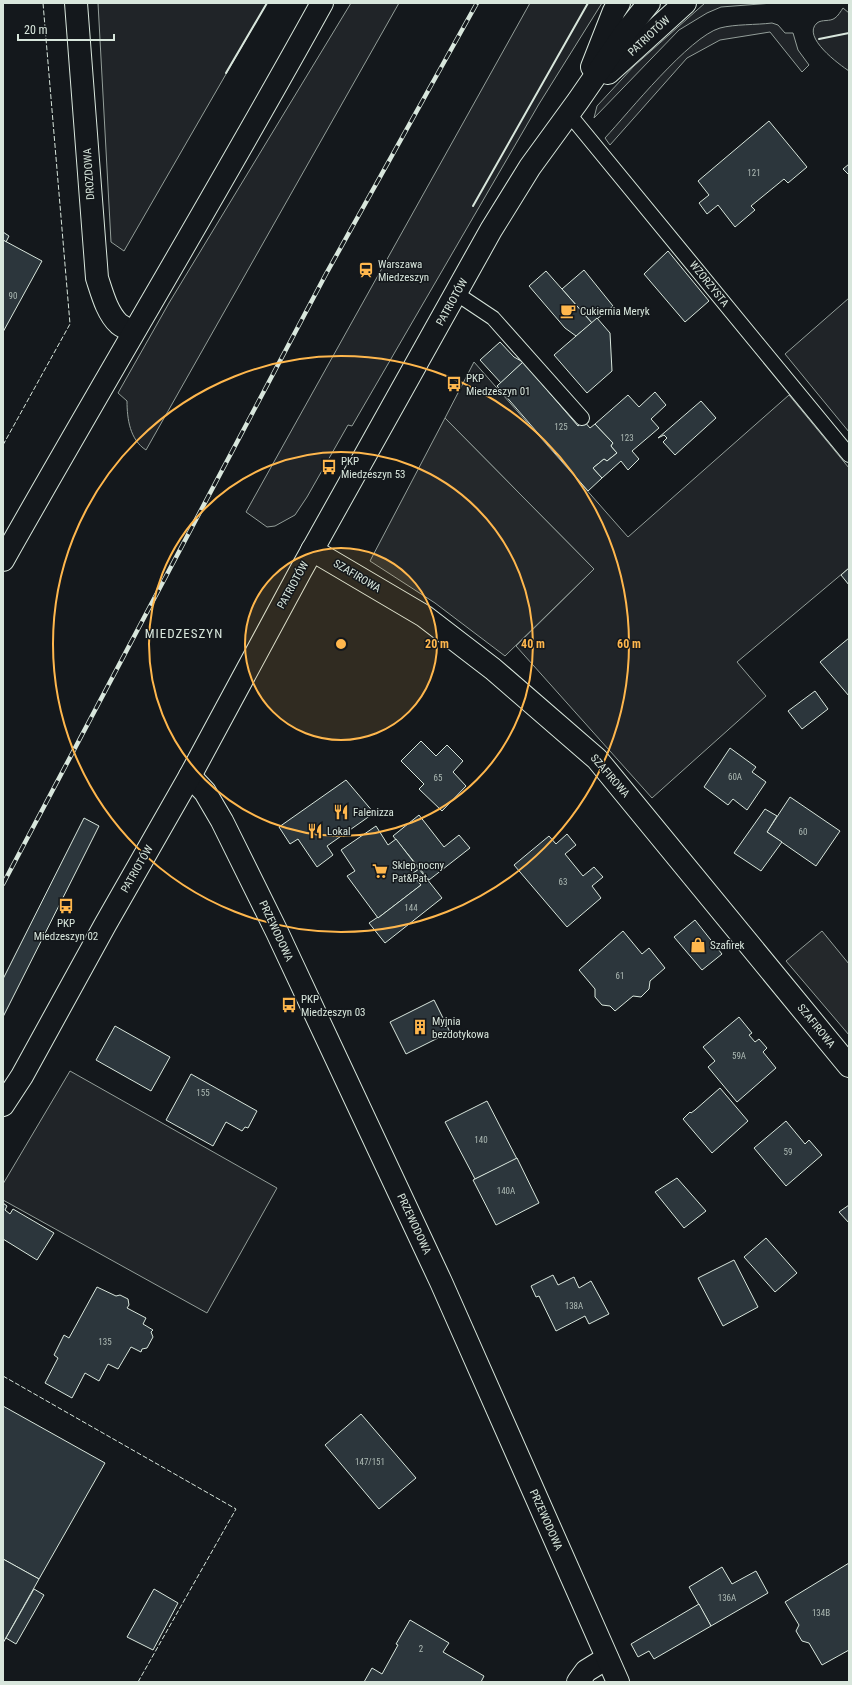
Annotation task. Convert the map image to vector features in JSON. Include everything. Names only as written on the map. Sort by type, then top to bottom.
[{"type":"main road","name":"DROZDOWA","points":[[76,3],[97,278],[104,299],[113,316],[119,324],[133,332]]},
{"type":"main road","points":[[3,560],[133,332],[251,132],[322,3]]},
{"type":"main road","points":[[574,107],[614,11],[619,3]]},
{"type":"main road","name":"PATRIOTÓW","points":[[3,1104],[22,1076],[105,925],[190,776],[312,550],[491,230],[530,167],[625,33],[649,3]]},
{"type":"main road","name":"PATRIOTÓW","points":[[574,107],[686,3]]},
{"type":"main road","name":"SZAFIROWA","points":[[312,550],[424,616],[493,669],[597,759],[849,1066]]},
{"type":"main road","name":"PRZEWODOWA","points":[[190,776],[205,792],[222,820],[290,960],[441,1282],[618,1682]]},
{"type":"main road","name":"PATRIOTÓW","points":[[3,1122],[22,1076]]},
{"type":"main road","points":[[578,1682],[586,1671],[607,1658]]},
{"type":"lane","name":"WZORZYSTA","points":[[574,107],[849,455]]},
{"type":"lane","points":[[456,294],[493,318],[582,418]]},
{"type":"shaded area","points":[[98,3],[267,3],[124,251],[111,242]]},
{"type":"shaded area","points":[[351,3],[399,3],[146,450],[136,441],[133,435],[130,428],[127,401],[118,393],[169,303]]},
{"type":"shaded area","points":[[530,3],[602,3],[539,104],[352,426],[348,425],[307,497],[295,515],[275,526],[267,527],[246,512]]},
{"type":"shaded area","points":[[705,3],[773,3],[721,7],[707,13],[679,30],[594,118],[597,106],[634,66]]},
{"type":"shaded area","points":[[843,8],[849,13],[849,71],[831,57],[818,43],[814,36],[813,29],[817,23],[821,21],[833,19]]},
{"type":"shaded area","points":[[772,23],[778,25],[785,33],[793,33],[798,50],[809,65],[802,72],[770,32],[720,40],[687,58],[610,145],[605,138],[644,94],[692,45],[707,34],[720,28]]},
{"type":"shaded area","points":[[849,298],[849,432],[785,354]]},
{"type":"shaded area","points":[[474,362],[628,537],[789,395],[849,468],[849,568],[737,662],[766,696],[652,798],[516,646],[594,569],[445,418]]},
{"type":"shaded area","points":[[445,418],[594,569],[505,656],[435,603],[370,561]]},
{"type":"shaded area","points":[[822,931],[849,964],[849,1035],[786,961]]},
{"type":"shaded area","points":[[70,1071],[277,1188],[207,1313],[3,1200],[3,1184]]},
{"type":"building","points":[[769,121],[807,167],[788,183],[784,179],[751,206],[755,210],[735,227],[718,205],[707,214],[699,203],[709,195],[698,181]]},
{"type":"building","points":[[849,164],[849,175],[843,169]]},
{"type":"building","points":[[3,232],[9,236],[6,242],[3,240]]},
{"type":"building","points":[[3,240],[42,261],[3,332]]},
{"type":"building","points":[[668,251],[709,301],[685,322],[644,274]]},
{"type":"building","points":[[584,270],[613,306],[592,323],[562,289]]},
{"type":"building","points":[[546,271],[592,323],[576,336],[565,328],[529,286]]},
{"type":"building","points":[[597,318],[610,333],[612,371],[587,393],[554,355]]},
{"type":"building","points":[[500,342],[514,357],[523,362],[501,383],[480,360]]},
{"type":"building","points":[[523,362],[578,426],[584,421],[590,428],[595,424],[613,443],[611,446],[617,453],[607,461],[604,459],[593,468],[602,478],[588,491],[497,386]]},
{"type":"building","points":[[655,392],[666,405],[651,419],[659,428],[632,451],[639,459],[628,470],[621,461],[602,478],[593,468],[604,459],[607,461],[617,453],[611,446],[613,443],[595,424],[628,395],[639,407]]},
{"type":"building","points":[[701,401],[716,418],[675,455],[663,442],[667,438],[664,435],[658,438]]},
{"type":"building","points":[[849,568],[849,585],[841,575]]},
{"type":"building","points":[[849,638],[849,696],[820,662]]},
{"type":"building","points":[[815,691],[828,709],[802,729],[788,711]]},
{"type":"building","points":[[421,741],[436,756],[447,745],[463,761],[453,772],[466,786],[442,811],[419,789],[424,784],[401,761]]},
{"type":"building","points":[[730,748],[756,767],[752,772],[766,782],[747,810],[733,799],[728,805],[704,787]]},
{"type":"building","points":[[346,780],[374,813],[327,846],[333,855],[317,867],[298,839],[290,844],[279,827]]},
{"type":"building","points":[[790,797],[840,831],[816,866],[767,832]]},
{"type":"building","points":[[765,809],[777,816],[767,832],[782,842],[761,871],[734,853]]},
{"type":"building","points":[[419,815],[444,847],[459,835],[470,848],[429,880],[393,836]]},
{"type":"building","points":[[84,818],[99,826],[3,1017],[3,979]]},
{"type":"building","points":[[376,826],[388,845],[396,839],[419,869],[412,874],[421,885],[378,918],[347,876],[355,871],[341,850]]},
{"type":"building","points":[[567,834],[576,845],[565,854],[583,876],[594,867],[603,877],[592,886],[601,898],[567,927],[514,865],[549,836],[556,844]]},
{"type":"building","points":[[419,869],[442,898],[385,943],[369,923],[378,918],[421,885],[412,874]]},
{"type":"building","name":"Szafirek","points":[[695,920],[722,954],[702,970],[674,937]]},
{"type":"building","points":[[623,931],[642,954],[649,948],[665,968],[650,981],[649,989],[641,997],[633,996],[615,1011],[610,1006],[602,1005],[595,997],[595,989],[579,970]]},
{"type":"building","name":"Myjnia bezdotykowa","points":[[434,1000],[450,1032],[406,1054],[390,1022]]},
{"type":"building","points":[[739,1017],[752,1033],[749,1035],[755,1042],[759,1039],[767,1048],[763,1052],[776,1068],[737,1102],[708,1067],[715,1061],[703,1047]]},
{"type":"building","points":[[115,1026],[170,1057],[151,1091],[96,1060]]},
{"type":"building","points":[[191,1074],[257,1111],[248,1128],[245,1127],[242,1131],[226,1122],[213,1146],[166,1120]]},
{"type":"building","points":[[720,1088],[748,1121],[712,1153],[683,1119]]},
{"type":"building","points":[[487,1101],[517,1159],[475,1179],[445,1122]]},
{"type":"building","points":[[786,1121],[805,1144],[809,1140],[822,1155],[786,1186],[754,1148]]},
{"type":"building","points":[[517,1158],[539,1203],[496,1225],[473,1180]]},
{"type":"building","points":[[677,1178],[706,1211],[684,1228],[655,1192]]},
{"type":"building","points":[[3,1203],[7,1206],[5,1210],[10,1214],[13,1209],[54,1233],[37,1260],[3,1239]]},
{"type":"building","points":[[849,1205],[849,1223],[839,1212]]},
{"type":"building","points":[[766,1238],[797,1273],[775,1292],[744,1257]]},
{"type":"building","points":[[734,1260],[758,1307],[723,1326],[698,1278]]},
{"type":"building","points":[[553,1275],[558,1285],[574,1277],[579,1288],[591,1281],[609,1314],[589,1324],[585,1316],[556,1331],[539,1296],[536,1297],[531,1286]]},
{"type":"building","points":[[97,1287],[116,1296],[120,1295],[128,1299],[129,1305],[127,1308],[146,1318],[143,1324],[153,1330],[151,1332],[153,1337],[147,1348],[142,1349],[141,1352],[131,1347],[118,1369],[108,1364],[99,1381],[85,1373],[72,1398],[45,1383],[58,1358],[54,1355],[64,1335],[69,1338]]},
{"type":"building","points":[[3,1406],[105,1463],[39,1579],[3,1559]]},
{"type":"building","points":[[361,1414],[416,1478],[379,1509],[325,1445]]},
{"type":"building","points":[[3,1559],[39,1579],[3,1643]]},
{"type":"building","points":[[849,1563],[849,1650],[822,1665],[809,1643],[802,1641],[796,1631],[799,1625],[785,1602]]},
{"type":"building","points":[[722,1567],[732,1584],[756,1571],[768,1593],[711,1626],[689,1587]]},
{"type":"building","points":[[34,1589],[44,1595],[16,1644],[6,1638]]},
{"type":"building","points":[[154,1589],[178,1603],[153,1650],[127,1637]]},
{"type":"building","points":[[699,1604],[711,1626],[654,1659],[649,1651],[638,1657],[631,1644]]},
{"type":"building","points":[[410,1620],[449,1643],[443,1652],[484,1676],[481,1682],[364,1682],[372,1668],[382,1674],[398,1645],[396,1644]]},
{"type":"railway","points":[[3,884],[326,274],[477,3]]},
{"type":"fence","points":[[3,445],[70,324],[43,3]]},
{"type":"fence","points":[[3,1376],[236,1509],[138,1682]]},
{"type":"wall","points":[[226,73],[267,3]]},
{"type":"wall","points":[[473,206],[588,3]]},
{"type":"wall","points":[[819,39],[849,33]]},
{"type":"place","name":"Warszawa Miedzeszyn","points":[[366,270]]},
{"type":"place","name":"Cukiernia Meryk","points":[[568,311]]},
{"type":"place","name":"PKP Miedzeszyn 01","points":[[454,384]]},
{"type":"place","name":"PKP Miedzeszyn 53","points":[[329,467]]},
{"type":"place","name":"Falenizza","points":[[341,812]]},
{"type":"place","name":"Lokal","points":[[315,831]]},
{"type":"place","name":"Sklep nocny Pat&Pat","points":[[380,871]]},
{"type":"place","name":"PKP Miedzeszyn 02","points":[[66,906]]},
{"type":"place","name":"Szafirek","points":[[698,945]]},
{"type":"place","name":"PKP Miedzeszyn 03","points":[[289,1005]]},
{"type":"place","name":"Myjnia bezdotykowa","points":[[420,1027]]},
{"type":"district","name":"MIEDZESZYN","points":[[184,633]]}]
